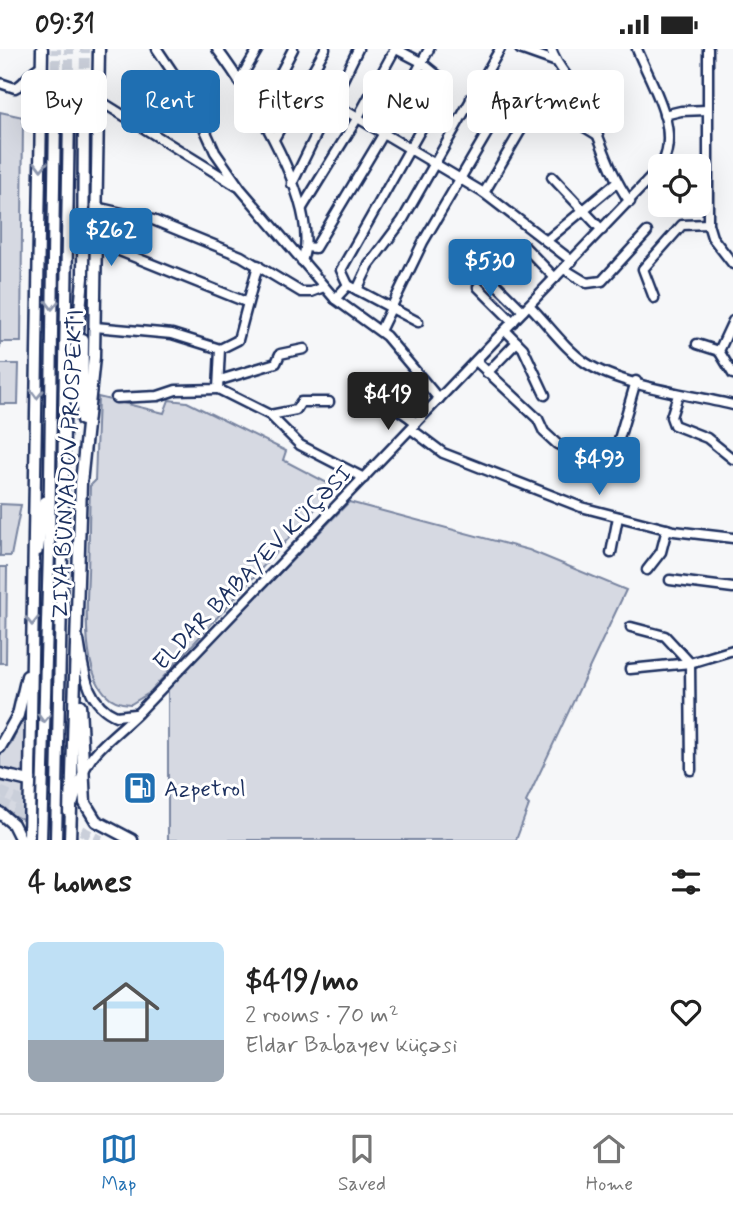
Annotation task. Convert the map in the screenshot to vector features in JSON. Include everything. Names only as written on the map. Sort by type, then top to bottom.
[{"type":"main road","name":"ZIYA BÜNYADOV PROSPEKTI","points":[[31,840],[32,595],[42,49]]},
{"type":"main road","name":"ZIYA BÜNYADOV PROSPEKTI","points":[[98,70],[99,49]]},
{"type":"main road","name":"ZIYA BÜNYADOV PROSPEKTI","points":[[41,840],[55,133]]},
{"type":"main road","name":"ZIYA BÜNYADOV PROSPEKTI","points":[[55,840],[65,458],[69,133]]},
{"type":"main road","name":"ZIYA BÜNYADOV PROSPEKTI","points":[[65,458],[83,278],[84,133]]},
{"type":"main road","name":"ZIYA BÜNYADOV PROSPEKTI","points":[[69,840],[81,483],[95,327],[97,133]]},
{"type":"main road","points":[[81,483],[83,278]]},
{"type":"main road","points":[[32,595],[50,457]]},
{"type":"main road","points":[[77,624],[84,799],[91,816],[132,840]]},
{"type":"main road","points":[[0,747],[18,715],[32,651]]},
{"type":"main road","points":[[0,774],[49,787],[60,795],[67,806],[71,823]]},
{"type":"main road","points":[[30,808],[33,795],[38,790],[60,795]]},
{"type":"main road","points":[[0,813],[13,824],[21,840]]},
{"type":"street","points":[[157,49],[192,101],[215,152],[240,188],[335,299],[380,331],[439,399]]},
{"type":"street","points":[[246,70],[258,49]]},
{"type":"street","points":[[282,70],[293,49]]},
{"type":"street","points":[[313,70],[325,49]]},
{"type":"street","points":[[348,70],[358,49]]},
{"type":"street","points":[[302,208],[396,49],[421,62],[447,83],[341,270],[348,285],[418,322]]},
{"type":"street","points":[[417,70],[429,49]]},
{"type":"street","points":[[488,70],[500,49]]},
{"type":"street","points":[[520,49],[554,61]]},
{"type":"street","points":[[551,49],[554,61],[577,90],[616,183],[630,202]]},
{"type":"street","name":"ELDAR BABAYEV KÜÇƏSI","points":[[637,49],[664,115],[670,137],[664,154]]},
{"type":"street","points":[[708,49],[708,224],[712,237],[733,264]]},
{"type":"street","points":[[221,51],[234,73]]},
{"type":"street","points":[[0,83],[15,88],[23,84],[31,70],[42,66]]},
{"type":"street","points":[[107,105],[240,188]]},
{"type":"street","points":[[357,290],[369,265],[402,221],[467,105]]},
{"type":"street","points":[[664,115],[707,110]]},
{"type":"street","points":[[349,112],[363,120]]},
{"type":"street","points":[[271,133],[302,208],[307,247],[302,261]]},
{"type":"street","points":[[274,139],[277,133]]},
{"type":"street","points":[[292,184],[317,133]]},
{"type":"street","points":[[307,247],[315,248],[384,133],[484,193],[572,261]]},
{"type":"street","points":[[380,331],[388,308],[459,177],[486,133]]},
{"type":"street","points":[[484,193],[519,133]]},
{"type":"street","points":[[200,165],[215,152]]},
{"type":"street","points":[[552,177],[602,230]]},
{"type":"street","name":"ELDAR BABAYEV KÜÇƏSI","points":[[71,823],[83,768],[97,749],[138,713],[648,181]]},
{"type":"street","points":[[546,241],[616,183]]},
{"type":"street","points":[[96,207],[153,220],[258,265],[301,292],[311,292],[324,287]]},
{"type":"street","points":[[654,298],[643,269],[682,225],[708,224]]},
{"type":"street","points":[[564,269],[587,282],[601,281],[647,232]]},
{"type":"street","points":[[97,242],[246,302]]},
{"type":"street","points":[[524,246],[555,278]]},
{"type":"street","points":[[95,327],[173,334],[220,349],[238,340],[258,265]]},
{"type":"street","points":[[478,266],[586,362],[678,395],[733,405]]},
{"type":"street","points":[[335,299],[348,285]]},
{"type":"street","points":[[478,287],[513,322]]},
{"type":"street","points":[[719,351],[733,321]]},
{"type":"street","points":[[505,330],[517,342],[545,394]]},
{"type":"street","points":[[487,373],[517,342]]},
{"type":"street","points":[[697,344],[719,351],[733,374]]},
{"type":"street","points":[[219,384],[220,349]]},
{"type":"street","points":[[116,398],[158,396],[176,390],[219,384],[275,363],[280,354],[304,349]]},
{"type":"street","points":[[475,361],[538,419],[544,432],[557,444],[576,453]]},
{"type":"street","points":[[617,446],[636,381]]},
{"type":"street","points":[[219,384],[270,415],[300,445],[364,478]]},
{"type":"street","points":[[678,395],[671,417],[674,425],[707,438],[733,459]]},
{"type":"street","points":[[376,399],[388,402],[439,450],[570,503],[667,529],[733,538]]},
{"type":"street","points":[[270,415],[296,410],[301,403],[329,402]]},
{"type":"street","points":[[611,553],[618,517]]},
{"type":"street","points":[[647,570],[661,552],[667,529]]},
{"type":"street","points":[[670,580],[733,588]]},
{"type":"street","points":[[77,624],[91,695],[102,708],[116,716],[138,713]]},
{"type":"street","points":[[631,627],[665,636],[690,663],[691,771]]},
{"type":"street","points":[[630,669],[690,663],[733,650]]},
{"type":"shaded area","points":[[0,112],[21,117],[23,133],[21,342],[0,342]]},
{"type":"shaded area","points":[[0,364],[19,364],[18,404],[0,404]]},
{"type":"shaded area","points":[[98,397],[164,413],[169,400],[187,402],[286,451],[283,460],[335,487],[149,693],[131,704],[114,700],[101,689],[93,672],[89,652],[87,608],[90,486],[95,481]]},
{"type":"shaded area","points":[[349,502],[529,550],[626,590],[526,802],[529,805],[516,840],[168,840],[168,688]]},
{"type":"shaded area","points":[[0,504],[21,505],[11,556],[0,556]]},
{"type":"shaded area","points":[[0,567],[7,567],[6,663],[0,663]]},
{"type":"shaded area","points":[[25,714],[24,774],[0,769],[0,755],[11,743]]},
{"type":"shaded area","points":[[0,779],[24,785],[24,820],[0,807]]},
{"type":"tunnel","points":[[56,49],[56,70]]},
{"type":"tunnel","points":[[69,49],[69,70]]},
{"type":"tunnel","points":[[85,49],[85,70]]},
{"type":"tunnel","points":[[0,791],[101,840]]},
{"type":"tunnel","points":[[0,802],[76,840]]},
{"type":"place","name":"Azpetrol","points":[[140,788]]}]
